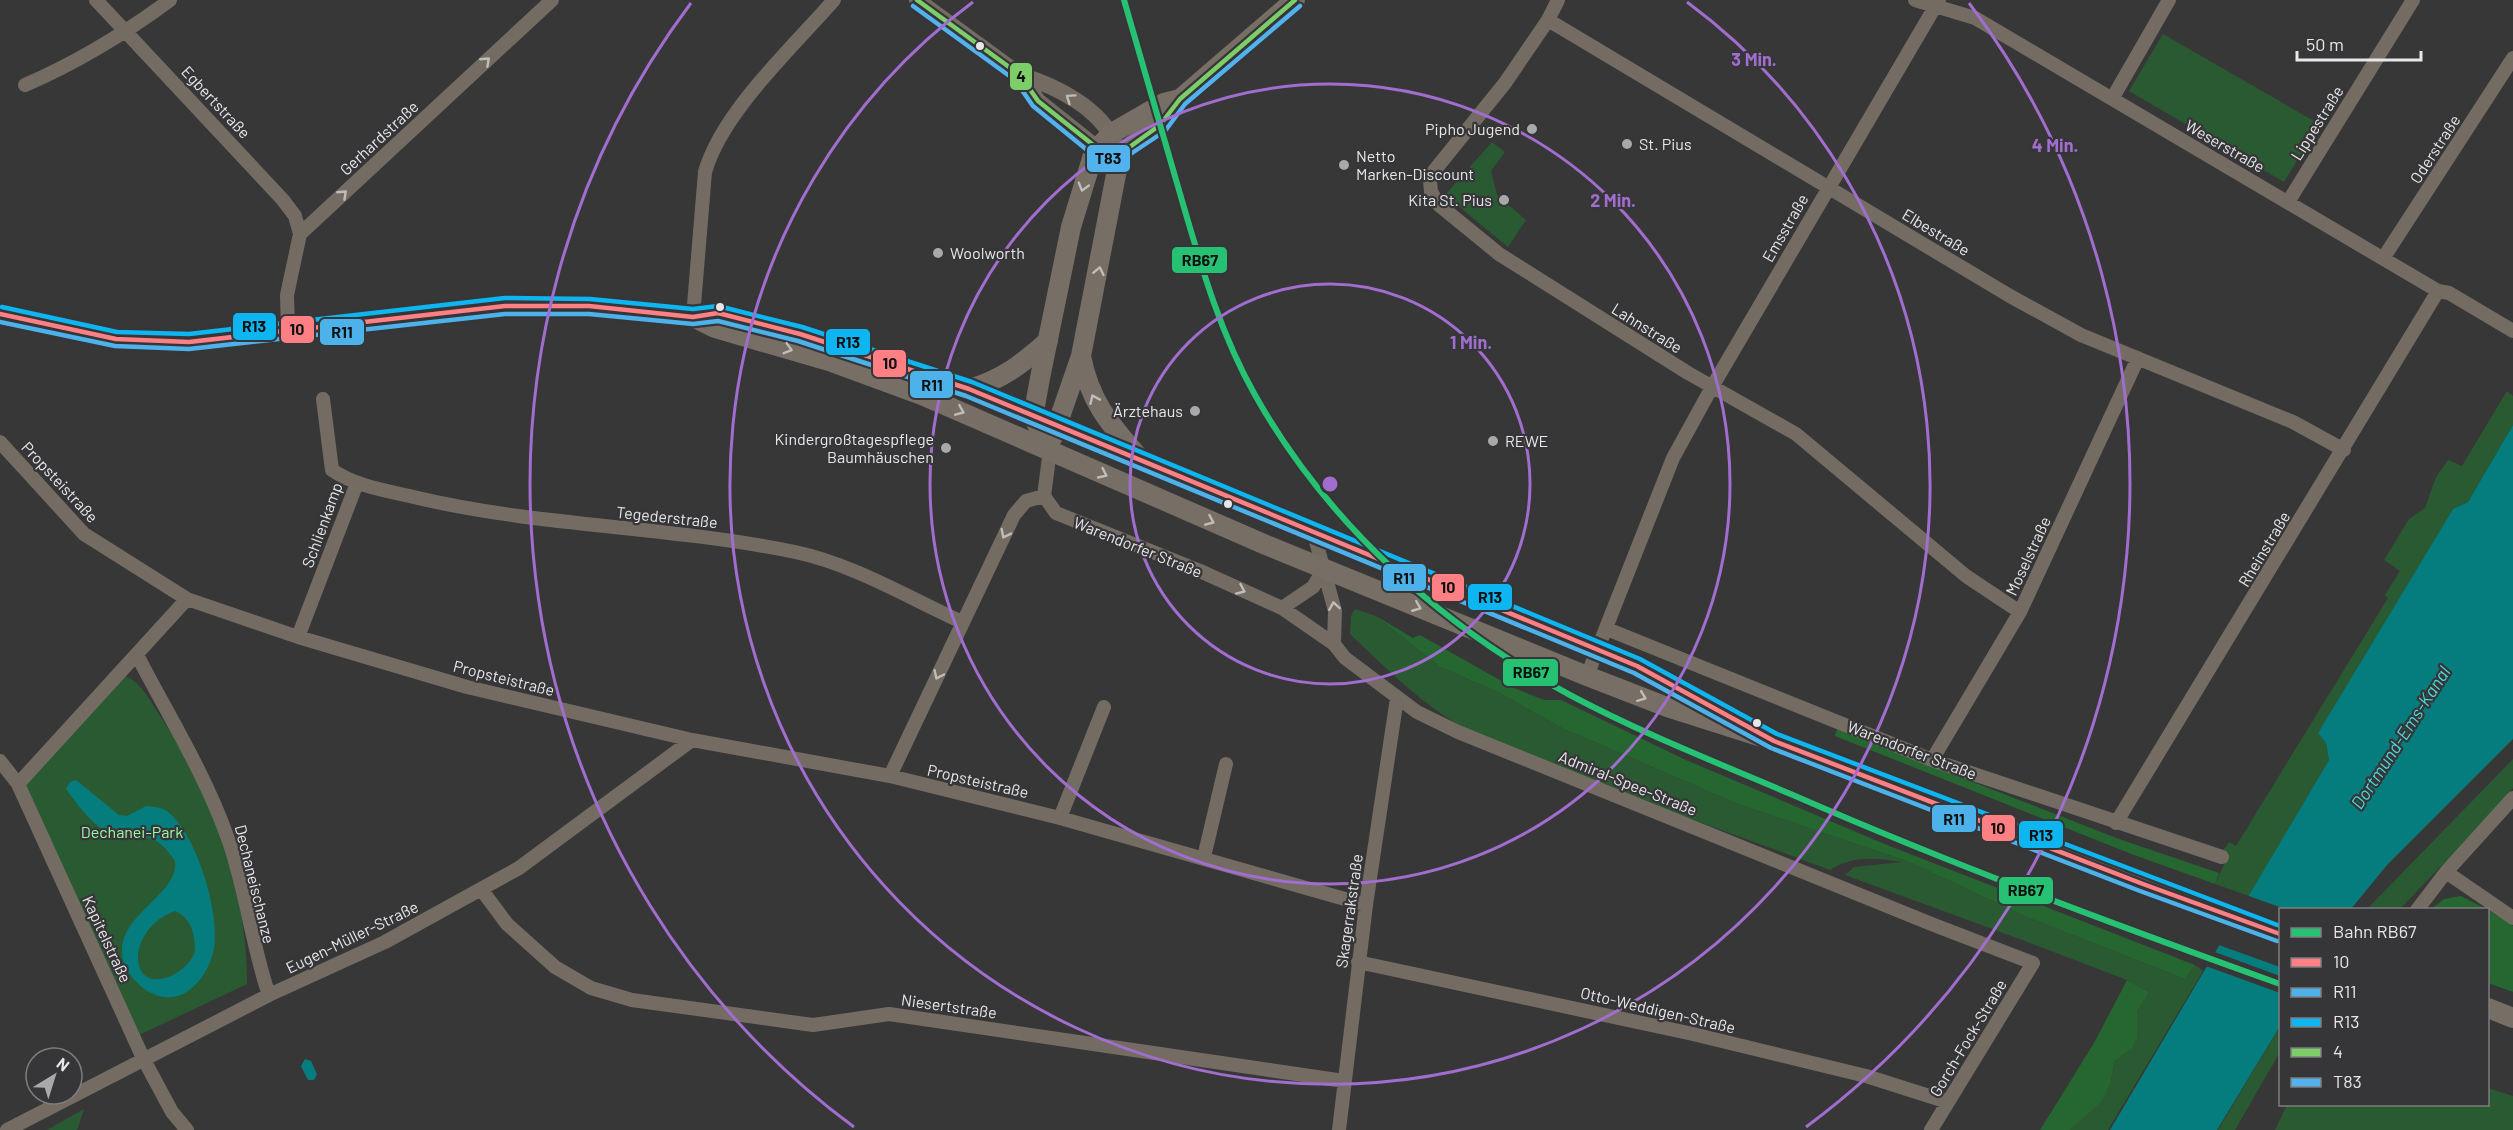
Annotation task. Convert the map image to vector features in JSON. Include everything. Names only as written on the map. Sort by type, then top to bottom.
[{"type":"main road","points":[[1050,450],[1055,426],[1081,356],[1120,154],[1160,125],[1180,99],[1295,0]]},
{"type":"main road","points":[[1050,450],[1033,417],[1071,227],[1097,147],[1112,134],[1164,103],[1180,99]]},
{"type":"main road","points":[[0,314],[78,332],[144,341],[189,342],[506,306],[589,306],[693,317],[718,314],[800,334],[969,389],[1637,666],[1774,741]]},
{"type":"main road","points":[[693,317],[715,328],[832,362],[922,395],[1156,499],[1587,676],[1667,707],[1774,741],[2279,934]]},
{"type":"main road","points":[[969,389],[990,383],[1010,372],[1048,341]]},
{"type":"main road","points":[[1081,356],[1088,385],[1097,406],[1142,462]]},
{"type":"main road","points":[[2489,1009],[2513,1017]]},
{"type":"street","name":"Egbertstraße","points":[[96,0],[128,31],[284,200],[295,216],[300,234]]},
{"type":"street","points":[[25,85],[73,64],[128,31],[170,0]]},
{"type":"street","name":"Gerhardstraße","points":[[300,234],[552,0]]},
{"type":"street","points":[[693,317],[705,172],[711,153],[727,124],[834,0]]},
{"type":"street","points":[[917,0],[1020,75],[1052,85],[1096,117],[1112,134],[1120,154]]},
{"type":"street","points":[[1548,20],[1558,0]]},
{"type":"street","name":"Weserstraße","points":[[1915,0],[1937,3],[1975,18],[2384,257],[2438,291],[2449,293],[2513,331]]},
{"type":"street","points":[[2112,99],[2169,0]]},
{"type":"street","name":"Lippestraße","points":[[2288,202],[2412,0]]},
{"type":"street","name":"Emsstraße","points":[[1587,676],[1599,651],[1674,458],[1712,387],[1937,3]]},
{"type":"street","name":"Elbestraße","points":[[1548,20],[2010,296],[2081,335],[2293,422],[2344,450]]},
{"type":"street","name":"Lahnstraße","points":[[1548,20],[1499,90],[1434,171],[1430,180],[1431,192],[1439,205],[1499,254],[1712,387],[1796,434],[1966,576],[2020,612]]},
{"type":"street","name":"Oderstraße","points":[[2384,257],[2513,58]]},
{"type":"street","points":[[1020,75],[1038,101],[1097,147],[1120,154]]},
{"type":"street","points":[[288,331],[287,295],[300,234]]},
{"type":"street","name":"Rheinstraße","points":[[2116,824],[2438,291]]},
{"type":"street","name":"Moselstraße","points":[[1932,760],[2020,612],[2138,358]]},
{"type":"street","name":"Schlienkamp","points":[[298,637],[357,483],[332,470],[323,399]]},
{"type":"street","name":"Propsteistraße","points":[[0,442],[84,534],[187,599],[298,637],[467,687],[692,740],[890,776],[1060,818],[1204,857],[1366,905]]},
{"type":"street","points":[[890,776],[1014,515],[1026,501],[1044,496],[1050,450]]},
{"type":"street","name":"Tegederstraße","points":[[357,483],[468,509],[560,522],[708,537],[798,553],[855,573],[962,622]]},
{"type":"street","name":"Warendorfer Straße","points":[[1044,496],[1056,513],[1282,608],[1334,644]]},
{"type":"street","points":[[1314,534],[1335,611],[1334,644]]},
{"type":"street","points":[[1282,608],[1312,587],[1324,569]]},
{"type":"street","points":[[18,784],[187,599]]},
{"type":"street","name":"Warendorfer Straße","points":[[1607,629],[1932,760],[2116,824],[2222,857]]},
{"type":"street","name":"Admiral-Spee-Straße","points":[[1334,644],[1345,658],[1396,698],[1417,712],[1458,732],[2033,963]]},
{"type":"street","name":"Dechaneischanze","points":[[137,655],[213,798],[228,839],[251,936],[269,995]]},
{"type":"street","name":"Skagerrakstraße","points":[[1339,1130],[1366,905],[1396,698]]},
{"type":"street","points":[[1060,818],[1104,707]]},
{"type":"street","name":"Eugen-Müller-Straße","points":[[8,1130],[269,995],[385,942],[519,868],[692,740]]},
{"type":"street","name":"Kapitelstraße","points":[[0,761],[18,784],[143,1059],[172,1112],[187,1130]]},
{"type":"street","points":[[1204,857],[1226,764]]},
{"type":"street","points":[[2418,908],[2446,872],[2513,798]]},
{"type":"street","points":[[2446,872],[2513,918]]},
{"type":"street","name":"Niesertstraße","points":[[481,889],[507,924],[555,967],[591,988],[632,1000],[813,1025],[890,1014],[1344,1081]]},
{"type":"street","name":"Otto-Weddigen-Straße","points":[[1359,962],[1704,1037],[1866,1076],[1948,1102]]},
{"type":"street","name":"Gorch-Fock-Straße","points":[[1931,1130],[2033,963]]},
{"type":"green space","points":[[2163,34],[2319,124],[2284,182],[2129,91]]},
{"type":"green space","points":[[1492,142],[1505,152],[1491,171],[1497,195],[1526,220],[1508,247],[1445,195]]},
{"type":"green space","points":[[2507,391],[2513,396],[2513,425],[2468,502],[2453,509],[2318,733],[2326,743],[2329,760],[2249,896],[2215,884],[2228,856],[2222,852],[2229,842],[2236,846],[2388,598],[2385,595],[2400,571],[2384,560],[2409,519],[2425,508],[2436,477],[2448,460],[2462,466]]},
{"type":"green space","points":[[1355,609],[1376,616],[1440,667],[1498,692],[1562,728],[1738,804],[1907,861],[2027,917],[2185,979],[2195,965],[2203,971],[2108,1130],[2070,1130],[2111,1082],[2114,1062],[2133,1045],[2138,1010],[2149,992],[2127,980],[1845,875],[1854,867],[1902,862],[1856,860],[1830,870],[1656,806],[1466,729],[1419,697],[1350,634],[1351,616]]},
{"type":"green space","points":[[1376,616],[1413,638],[1420,635],[1514,688],[1544,700],[1561,700],[1686,760],[1887,845],[2195,965],[2185,979],[2027,917],[1907,861],[1738,804],[1562,728],[1498,692],[1440,667]]},
{"type":"green space","name":"Dechanei-Park","points":[[123,676],[133,680],[149,698],[192,770],[208,804],[232,875],[246,947],[247,984],[137,1036],[23,792],[26,782]]},
{"type":"green space","points":[[1837,729],[2119,839],[2219,873],[2215,884],[2134,855],[1835,736]]},
{"type":"green space","points":[[2513,759],[2513,788],[2462,848],[2442,865],[2401,908],[2368,908]]},
{"type":"green space","points":[[2461,896],[2484,908],[2432,908],[2444,899]]},
{"type":"green space","points":[[2489,911],[2513,926],[2513,992],[2489,983]]},
{"type":"green space","points":[[2127,980],[2149,992],[2137,1011],[2137,1038],[2132,1048],[2114,1062],[2111,1082],[2101,1102],[2070,1130],[2040,1130],[2094,1043]]},
{"type":"green space","points":[[2279,1028],[2279,1054],[2235,1130],[2218,1130]]},
{"type":"green space","points":[[2489,1088],[2513,1096],[2513,1130],[2275,1130],[2287,1106],[2489,1106]]},
{"type":"green space","points":[[84,1109],[77,1130],[47,1130]]},
{"type":"water","name":"Dortmund-Ems-Kanal","points":[[2513,425],[2513,739],[2387,865],[2352,908],[2279,908],[2279,1028],[2217,1130],[2110,1130],[2329,760],[2326,743],[2318,733],[2453,509],[2468,502]]},
{"type":"water","points":[[76,780],[119,815],[127,816],[146,806],[163,809],[179,823],[188,838],[197,856],[210,896],[215,933],[213,955],[207,968],[200,980],[185,993],[175,997],[165,997],[146,990],[130,974],[124,963],[122,952],[124,938],[130,926],[169,883],[174,873],[175,861],[162,845],[150,838],[109,833],[99,827],[83,812],[66,789],[70,782]],"holes":[[[175,911],[189,923],[193,933],[195,952],[193,956],[186,966],[173,975],[158,979],[147,977],[140,969],[138,958],[140,945],[147,932],[159,920]]]},
{"type":"water","points":[[305,1059],[311,1061],[317,1074],[314,1080],[308,1080],[301,1066]]},
{"type":"pier","points":[[2246,895],[2282,908],[2279,908],[2279,967],[2216,944]]},
{"type":"pier","points":[[2212,951],[2279,976],[2279,993],[2203,965]]},
{"type":"rail line","name":"RB67","points":[[1124,0],[1205,277],[1222,325],[1243,372],[1284,442],[1316,486],[1352,528],[1433,604],[1522,668],[1597,709],[1652,735],[1974,870],[2279,984]]},
{"type":"transit line","name":"4","points":[[917,0],[1020,75],[1038,101],[1097,148],[1120,154]]},
{"type":"transit line","name":"4","points":[[1120,154],[1160,125],[1180,99],[1295,0]]},
{"type":"transit line","name":"T83","points":[[913,6],[1015,80],[1033,106],[1092,154],[1120,161],[1165,131],[1185,104],[1300,6]]},
{"type":"transit line","name":"R13","points":[[2,307],[117,332],[189,334],[505,298],[590,299],[693,309],[718,306],[802,327],[972,382],[1640,659],[1777,734],[2279,926]]},
{"type":"transit line","name":"10","points":[[0,314],[116,339],[189,342],[505,306],[589,306],[693,317],[718,313],[800,334],[969,389],[1637,666],[1774,741],[2143,884],[2279,934]]},
{"type":"transit line","name":"R11","points":[[0,322],[115,346],[189,349],[505,314],[589,314],[693,324],[718,321],[798,341],[966,396],[1634,673],[1771,748],[2140,891],[2277,941]]},
{"type":"place","name":"Pipho Jugend","points":[[1532,129]]},
{"type":"place","name":"St. Pius","points":[[1627,144]]},
{"type":"place","name":"Netto Marken-Discount","points":[[1344,165]]},
{"type":"place","name":"Kita St. Pius","points":[[1504,200]]},
{"type":"place","name":"Woolworth","points":[[938,253]]},
{"type":"place","name":"Ärztehaus","points":[[1195,411]]},
{"type":"place","name":"REWE","points":[[1493,441]]},
{"type":"place","name":"Kindergroßtagespflege Baumhäuschen","points":[[946,448]]}]
